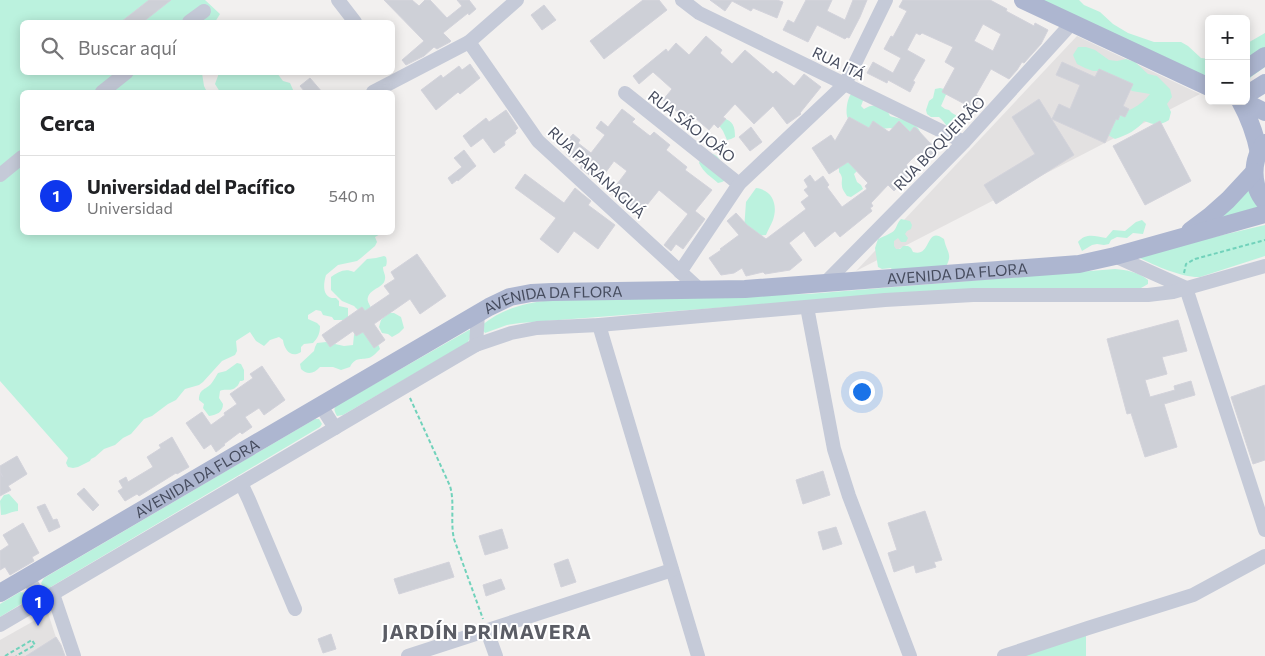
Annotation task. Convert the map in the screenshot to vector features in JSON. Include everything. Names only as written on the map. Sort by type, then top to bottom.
[{"type":"main road","points":[[1023,0],[1205,84]]},
{"type":"main road","points":[[1250,65],[1265,56]]},
{"type":"main road","points":[[1250,92],[1265,83]]},
{"type":"main road","points":[[1244,105],[1262,148],[1254,172],[1256,185],[1265,202]]},
{"type":"main road","points":[[1250,105],[1265,112]]},
{"type":"main road","name":"AVENIDA DA FLORA","points":[[1182,237],[1228,200],[1254,172]]},
{"type":"main road","name":"AVENIDA DA FLORA","points":[[0,593],[510,297],[531,293],[609,290],[746,289],[1079,264],[1115,256],[1265,214]]},
{"type":"street","points":[[338,0],[353,20]]},
{"type":"street","name":"RUA ITÁ","points":[[682,0],[699,12],[964,142]]},
{"type":"street","points":[[680,272],[739,184],[845,84],[886,0]]},
{"type":"street","points":[[376,90],[395,76],[469,42],[515,1]]},
{"type":"street","points":[[192,20],[204,11]]},
{"type":"street","name":"RUA BOQUEIRÃO","points":[[826,282],[964,142],[1072,23]]},
{"type":"street","name":"RUA PARANAGUÁ","points":[[469,42],[538,141],[699,289]]},
{"type":"street","points":[[104,90],[123,75]]},
{"type":"street","name":"RUA SÃO JOÃO","points":[[625,93],[739,184]]},
{"type":"street","points":[[0,175],[20,159]]},
{"type":"street","points":[[1115,256],[1186,288],[1265,530]]},
{"type":"street","points":[[0,625],[404,386],[476,345],[511,333],[537,328],[599,325],[885,300],[973,295],[1148,295],[1173,292],[1265,266]]},
{"type":"street","points":[[807,307],[834,449],[849,496],[910,656]]},
{"type":"street","points":[[476,345],[478,314]]},
{"type":"street","points":[[599,325],[698,656]]},
{"type":"street","points":[[321,406],[335,428]]},
{"type":"street","points":[[241,483],[250,500],[295,609]]},
{"type":"street","points":[[1004,656],[1193,595],[1265,556]]},
{"type":"street","points":[[408,656],[672,570]]},
{"type":"street","points":[[28,577],[47,597],[74,656]]},
{"type":"street","points":[[487,630],[496,656]]},
{"type":"path","points":[[1186,288],[1184,271],[1186,264],[1196,259],[1265,240]]},
{"type":"path","points":[[404,386],[450,486],[454,539],[487,630]]},
{"type":"path","points":[[5,656],[32,640],[35,645],[16,656]]},
{"type":"shaded area","points":[[1077,36],[1200,94],[856,271]]},
{"type":"shaded area","points":[[48,613],[62,656],[0,656],[0,640]]},
{"type":"green space","points":[[0,0],[205,0],[220,14],[216,20],[20,20],[20,75],[202,75],[206,90],[20,90],[20,235],[378,235],[375,237],[377,242],[375,246],[357,261],[338,265],[326,275],[324,287],[326,294],[331,298],[336,298],[339,301],[339,306],[348,308],[348,318],[334,320],[332,317],[323,315],[321,311],[316,310],[308,315],[308,319],[320,326],[320,331],[313,343],[304,344],[301,347],[301,352],[297,354],[291,354],[286,350],[283,340],[279,337],[270,340],[264,346],[256,341],[250,332],[236,341],[237,351],[235,355],[222,361],[203,382],[185,389],[176,400],[152,416],[144,419],[131,434],[115,445],[104,449],[90,461],[73,468],[68,467],[66,463],[68,458],[0,381]]},
{"type":"green space","points":[[1032,0],[1079,0],[1084,5],[1100,12],[1113,24],[1128,33],[1154,42],[1181,42],[1201,58],[1205,58],[1205,83]]},
{"type":"green space","points":[[1265,33],[1265,67],[1250,79],[1250,60],[1250,42]]},
{"type":"green space","points":[[1078,47],[1095,50],[1109,60],[1126,59],[1135,62],[1148,74],[1157,76],[1170,89],[1172,97],[1167,104],[1171,112],[1169,120],[1157,124],[1144,121],[1131,132],[1115,139],[1108,135],[1113,117],[1138,105],[1150,94],[1132,91],[1126,85],[1102,71],[1093,71],[1077,64],[1073,55]]},
{"type":"green space","points":[[218,75],[278,75],[283,81],[290,83],[293,90],[219,90],[215,84]]},
{"type":"green space","points":[[935,89],[948,90],[941,106],[959,117],[960,121],[957,130],[949,127],[939,117],[931,117],[927,114],[926,110],[929,101],[933,98]]},
{"type":"green space","points":[[851,94],[864,98],[861,106],[864,109],[875,105],[886,108],[890,116],[917,126],[921,135],[890,128],[881,129],[877,135],[848,119],[847,106]]},
{"type":"green space","points":[[723,118],[733,124],[735,137],[731,139],[727,140],[718,124]]},
{"type":"green space","points":[[707,153],[719,158],[726,180],[718,183],[703,170],[699,163],[701,158]]},
{"type":"green space","points":[[850,161],[857,171],[854,174],[857,182],[863,189],[851,197],[847,196],[843,190],[842,177],[839,172],[839,168]]},
{"type":"green space","points":[[1248,185],[1261,206],[1221,218],[1234,205]]},
{"type":"green space","points":[[756,188],[762,189],[770,195],[775,209],[773,220],[766,235],[751,236],[744,230],[746,202]]},
{"type":"green space","points":[[901,219],[910,221],[912,225],[911,229],[905,234],[908,238],[906,242],[901,242],[898,238],[894,241],[896,249],[908,246],[913,252],[919,253],[923,251],[934,236],[938,236],[944,239],[949,254],[949,261],[944,270],[893,272],[891,268],[882,269],[878,267],[875,248],[878,239],[894,231]]},
{"type":"green space","points":[[1142,220],[1146,224],[1143,234],[1133,233],[1127,238],[1117,237],[1111,240],[1109,244],[1092,245],[1082,251],[1078,242],[1087,236],[1106,238],[1113,230],[1125,231],[1136,222]]},
{"type":"green space","points":[[1265,225],[1265,256],[1200,277],[1178,274],[1140,258],[1142,254]]},
{"type":"green space","points":[[384,256],[387,262],[386,266],[383,267],[384,282],[370,294],[368,299],[372,313],[359,311],[354,306],[342,301],[331,290],[331,277],[339,272],[354,272],[367,259]]},
{"type":"green space","points":[[1115,269],[1136,273],[1148,280],[1148,284],[1141,288],[979,290],[808,301],[520,323],[507,325],[485,333],[482,329],[482,325],[498,314],[522,305],[549,300],[808,294]]},
{"type":"green space","points":[[389,313],[394,313],[401,317],[404,328],[392,337],[382,333],[379,327],[381,320]]},
{"type":"green space","points":[[469,330],[472,332],[468,342],[462,346],[343,415],[337,416],[334,409],[336,406]]},
{"type":"green space","points":[[356,331],[364,332],[371,336],[377,342],[380,349],[369,358],[356,360],[350,367],[341,370],[333,367],[320,367],[308,373],[301,369],[300,364],[314,351],[317,343],[353,345]]},
{"type":"green space","points":[[237,363],[241,364],[244,370],[244,380],[240,381],[238,385],[230,390],[220,391],[219,398],[223,404],[222,409],[217,414],[209,416],[203,408],[204,404],[199,400],[200,394],[211,384],[218,373],[226,371]]},
{"type":"green space","points":[[315,419],[319,419],[322,424],[320,427],[49,588],[44,588],[41,583],[44,578]]},
{"type":"green space","points":[[9,494],[18,504],[18,511],[1,515],[0,501],[4,495]]},
{"type":"green space","points":[[20,592],[26,593],[28,598],[26,601],[0,617],[0,604]]},
{"type":"green space","points":[[1086,633],[1086,656],[1020,656]]},
{"type":"building","points":[[149,0],[171,0],[146,20],[124,20]]},
{"type":"building","points":[[384,0],[412,0],[419,6],[425,0],[430,0],[447,18],[462,6],[457,0],[469,0],[476,9],[443,33],[450,42],[437,49],[434,47],[424,56],[406,65],[402,60],[424,41]]},
{"type":"building","points":[[643,0],[659,0],[667,10],[604,59],[590,41]]},
{"type":"building","points":[[710,0],[777,0],[783,2],[777,18],[753,8],[751,11],[732,1],[725,11]]},
{"type":"building","points":[[806,0],[832,0],[827,11],[845,20],[853,0],[867,0],[849,38],[845,39],[817,25],[808,42],[783,30],[788,20],[794,23]]},
{"type":"building","points":[[903,0],[990,0],[1034,26],[1035,23],[1048,30],[1041,44],[1024,63],[1022,62],[1009,79],[991,69],[976,95],[980,97],[974,109],[942,92],[955,68],[945,62],[953,47],[922,33],[920,35],[916,33],[907,50],[925,60],[913,81],[915,82],[910,92],[888,80],[887,83],[867,73],[873,62],[893,73],[901,58],[884,49],[907,11],[899,7]],"holes":[[[983,24],[1001,34],[993,51],[974,41]]]},
{"type":"building","points":[[544,5],[556,20],[542,30],[531,15]]},
{"type":"building","points":[[706,36],[722,50],[720,53],[732,64],[745,50],[773,74],[776,71],[794,86],[804,74],[821,87],[801,114],[787,124],[773,106],[754,124],[735,104],[723,117],[726,119],[718,128],[714,124],[709,130],[694,117],[690,122],[663,100],[672,89],[653,72],[639,84],[633,76],[666,49],[668,52],[676,43],[689,55]]},
{"type":"building","points":[[1062,62],[1095,77],[1099,69],[1133,84],[1123,106],[1129,109],[1125,117],[1120,115],[1118,120],[1116,119],[1105,143],[1052,119],[1059,104],[1070,109],[1080,85],[1056,75]]},
{"type":"building","points":[[470,64],[480,78],[460,94],[458,92],[436,110],[421,90],[441,75],[443,78],[459,66],[462,70]]},
{"type":"building","points":[[310,78],[320,90],[303,90],[300,86]]},
{"type":"building","points":[[1039,99],[1074,155],[996,204],[984,185],[1035,154],[1012,117]]},
{"type":"building","points":[[622,109],[635,119],[632,122],[650,136],[654,132],[670,145],[666,150],[687,167],[685,170],[712,190],[695,211],[705,219],[683,249],[676,244],[671,251],[664,245],[688,214],[659,190],[639,215],[611,192],[627,171],[614,161],[603,176],[596,171],[592,177],[580,168],[582,165],[566,154],[573,145],[567,141],[573,134],[580,140],[578,143],[591,153],[605,135],[596,128],[601,121],[608,127]]},
{"type":"building","points":[[506,110],[518,128],[515,131],[516,133],[504,142],[505,145],[494,153],[483,138],[471,147],[463,136],[486,118],[489,122]]},
{"type":"building","points":[[849,117],[869,128],[873,121],[889,132],[899,121],[910,132],[914,127],[930,143],[941,147],[930,159],[917,154],[906,165],[913,172],[894,191],[888,185],[871,203],[873,206],[870,208],[872,211],[840,237],[835,231],[815,247],[804,231],[789,243],[802,260],[790,270],[765,274],[763,272],[746,276],[742,268],[734,273],[721,275],[709,258],[739,235],[727,221],[736,213],[747,225],[766,239],[806,209],[801,202],[809,196],[804,190],[808,187],[804,180],[810,175],[815,182],[823,176],[829,185],[827,187],[842,207],[867,189],[865,186],[868,183],[848,162],[829,174],[812,148],[831,135],[835,141]]},
{"type":"building","points":[[1160,121],[1191,181],[1145,205],[1113,146]]},
{"type":"building","points":[[751,127],[762,142],[750,151],[739,137]]},
{"type":"building","points":[[464,150],[476,166],[452,184],[448,178],[462,167],[454,158]]},
{"type":"building","points":[[525,174],[564,203],[575,188],[591,201],[588,205],[615,225],[598,249],[574,231],[558,253],[540,239],[556,218],[515,188]]},
{"type":"building","points":[[417,254],[446,296],[420,314],[410,299],[374,324],[385,340],[374,348],[363,332],[356,336],[353,331],[330,347],[322,335],[362,307],[365,311],[390,294],[384,286],[395,279],[391,272]]},
{"type":"building","points":[[1178,320],[1187,351],[1162,357],[1167,374],[1145,380],[1150,397],[1175,390],[1174,386],[1191,381],[1195,395],[1164,404],[1177,447],[1145,457],[1131,413],[1127,414],[1107,339]]},
{"type":"building","points":[[262,366],[285,400],[264,415],[259,408],[245,417],[252,427],[242,434],[240,432],[216,452],[211,444],[204,449],[186,423],[202,412],[211,425],[225,415],[224,413],[237,404],[230,394],[253,378],[250,374]]},
{"type":"building","points":[[1265,385],[1265,460],[1253,464],[1231,397]]},
{"type":"building","points":[[172,437],[189,467],[139,496],[137,494],[125,501],[118,491],[123,488],[119,481],[126,477],[128,482],[153,467],[147,457],[161,448],[159,445]]},
{"type":"building","points":[[17,456],[27,474],[8,486],[11,490],[0,496],[0,466]]},
{"type":"building","points":[[823,471],[830,495],[803,504],[796,480]]},
{"type":"building","points":[[84,488],[99,505],[93,511],[77,494]]},
{"type":"building","points":[[45,504],[53,520],[57,519],[60,527],[49,532],[37,507]]},
{"type":"building","points":[[925,511],[942,560],[934,562],[936,567],[916,573],[914,565],[894,572],[888,553],[897,550],[888,523]]},
{"type":"building","points":[[23,523],[39,553],[32,557],[34,561],[10,575],[5,567],[0,570],[0,551],[9,545],[3,535]]},
{"type":"building","points":[[836,527],[842,544],[823,550],[818,532]]},
{"type":"building","points":[[502,529],[508,548],[485,555],[479,536]]},
{"type":"building","points":[[568,559],[576,582],[561,587],[554,564]]},
{"type":"building","points":[[449,562],[454,577],[399,594],[394,579]]},
{"type":"building","points":[[501,579],[505,589],[486,596],[483,585]]},
{"type":"building","points":[[331,634],[336,649],[323,653],[318,639]]},
{"type":"building","points":[[56,637],[65,656],[26,656]]},
{"type":"place","name":"Universidad del Pacífico","points":[[38,626]]},
{"type":"district","name":"JARDÍN PRIMAVERA","points":[[487,631]]}]
